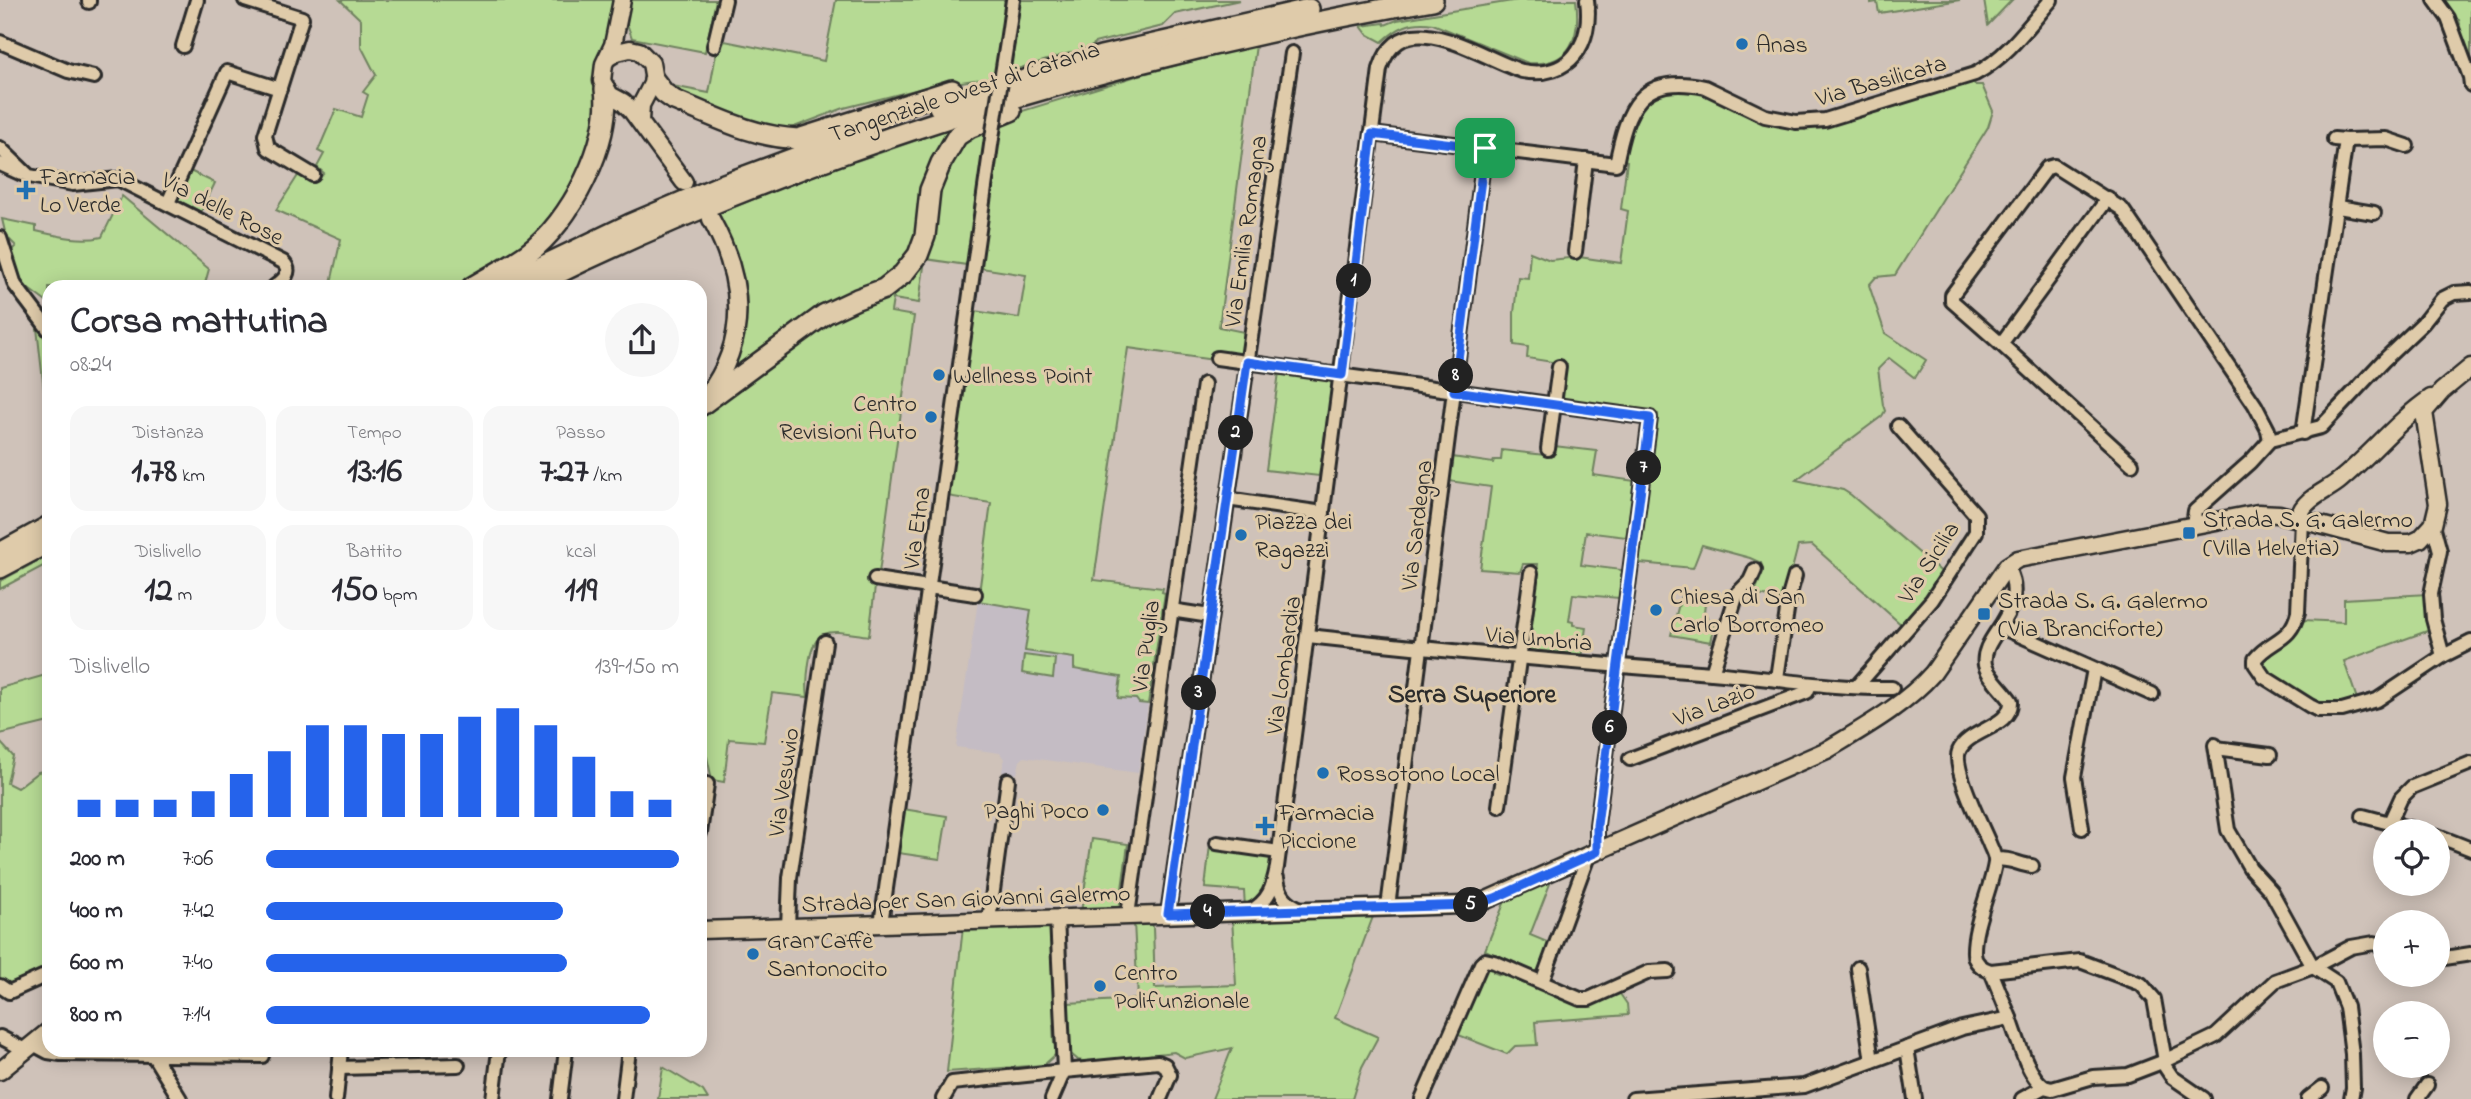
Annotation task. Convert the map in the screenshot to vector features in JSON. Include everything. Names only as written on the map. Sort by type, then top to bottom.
[{"type":"highway","name":"Tangenziale Ovest di Catania","points":[[514,280],[630,224],[724,184],[909,116],[1101,57],[1267,17],[1358,0]]},
{"type":"highway","name":"Tangenziale Ovest di Catania","points":[[545,280],[634,237],[729,197],[913,128],[1103,71],[1270,30],[1433,0]]},
{"type":"highway","points":[[707,400],[825,314],[884,289],[903,274],[918,255],[925,236],[930,190],[941,163],[957,136],[1000,114],[1270,30]]},
{"type":"highway","points":[[654,80],[664,93],[674,100],[744,130],[776,138],[799,139],[963,86],[1036,77]]},
{"type":"highway","points":[[484,280],[529,253],[557,225],[573,201],[598,145],[607,112],[605,89]]},
{"type":"highway","points":[[0,553],[42,530]]},
{"type":"highway","points":[[0,568],[42,546]]},
{"type":"main road","points":[[622,0],[617,30],[602,72],[605,89],[623,102],[640,121],[684,182]]},
{"type":"main road","points":[[617,30],[630,49]]},
{"type":"main road","points":[[609,57],[630,49],[639,51],[652,63],[654,80],[649,92],[637,101],[623,102]]},
{"type":"main road","points":[[640,121],[644,97]]},
{"type":"main road","points":[[707,395],[725,368],[734,337],[738,306],[732,265],[712,219]]},
{"type":"main road","points":[[2302,520],[2300,510],[2309,501],[2341,480],[2416,409],[2471,367]]},
{"type":"main road","points":[[2258,513],[2279,514],[2388,543],[2411,543],[2420,539],[2433,525],[2438,504],[2424,412],[2441,391]]},
{"type":"main road","points":[[2397,428],[2413,418],[2418,418],[2424,424]]},
{"type":"main road","points":[[2007,566],[2018,559],[2042,553],[2293,507],[2309,501]]},
{"type":"main road","name":"Strada per San Giovanni Galermo","points":[[707,930],[1463,905],[1482,902],[1827,750],[1911,695],[1933,673],[2007,566]]},
{"type":"main road","points":[[0,1071],[42,1037]]},
{"type":"street","points":[[183,46],[197,0]]},
{"type":"street","points":[[245,0],[302,18],[265,142],[268,148],[313,176]]},
{"type":"street","points":[[714,46],[725,0]]},
{"type":"street","name":"Via Etna","points":[[881,924],[1013,0]]},
{"type":"street","name":"Via Lombardia","points":[[1275,891],[1380,69],[1387,52],[1399,40],[1409,34],[1428,33],[1512,68],[1532,73],[1558,68],[1574,55],[1585,40],[1589,15],[1587,0]]},
{"type":"street","name":"Via Basilicata","points":[[1372,134],[1616,164],[1627,121],[1644,95],[1657,86],[1696,85],[1765,116],[1796,122],[1825,120],[1975,74],[1994,64],[2051,0]]},
{"type":"street","points":[[2435,0],[2448,18],[2471,85]]},
{"type":"street","points":[[0,42],[68,71],[94,76]]},
{"type":"street","name":"Via Emilia Romagna","points":[[1168,914],[1292,52]]},
{"type":"street","points":[[168,203],[227,72],[280,89]]},
{"type":"street","points":[[2303,433],[2338,207],[2340,139],[2386,139],[2407,146]]},
{"type":"street","points":[[0,148],[29,176]]},
{"type":"street","name":"Via Sardegna","points":[[1388,907],[1485,148]]},
{"type":"street","points":[[1575,252],[1586,160]]},
{"type":"street","name":"Via delle Rose","points":[[0,164],[29,176],[72,184],[118,179],[283,261],[288,267],[288,273],[283,280]]},
{"type":"street","points":[[2132,464],[1952,301],[1952,295],[2047,168],[2054,166],[2122,209],[2241,384],[2268,430],[2270,440]]},
{"type":"street","points":[[2001,344],[2108,198]]},
{"type":"street","points":[[2338,207],[2374,213]]},
{"type":"street","points":[[0,238],[5,272],[42,320]]},
{"type":"street","points":[[2193,526],[2195,511],[2250,462],[2270,440],[2321,427],[2423,323],[2442,299],[2454,293],[2471,292]]},
{"type":"street","points":[[22,296],[42,309]]},
{"type":"street","points":[[1217,358],[1650,418],[1593,854],[1542,982]]},
{"type":"street","points":[[1548,449],[1559,367]]},
{"type":"street","name":"Via Puglia","points":[[1128,915],[1203,384]]},
{"type":"street","name":"Via Sicilia","points":[[1857,686],[1932,600],[1976,532],[1978,524],[1976,515],[1898,426]]},
{"type":"street","points":[[1227,499],[1323,513]]},
{"type":"street","points":[[2302,520],[2298,612],[2288,635],[2255,659],[2255,664],[2264,677],[2318,710],[2342,710],[2377,699],[2443,656],[2471,642]]},
{"type":"street","points":[[2433,525],[2440,551],[2431,594],[2432,619],[2443,656]]},
{"type":"street","points":[[2007,566],[2012,581],[2012,602],[1986,653],[1986,668],[2008,695],[2011,707],[2006,716],[1963,745],[1958,755],[1962,775],[1996,860],[1973,954],[1984,969],[1991,971],[2080,961],[2141,984],[2154,999],[2164,1061],[2172,1077],[2183,1093],[2204,1099]]},
{"type":"street","points":[[1712,673],[1737,594],[1755,570]]},
{"type":"street","points":[[1499,806],[1531,573]]},
{"type":"street","points":[[1777,678],[1789,597],[1795,576]]},
{"type":"street","points":[[875,579],[975,594]]},
{"type":"street","points":[[1171,610],[1210,616]]},
{"type":"street","points":[[2001,627],[2152,694]]},
{"type":"street","name":"Via Umbria","points":[[1308,636],[1618,666],[1777,678],[1810,685],[1892,688]]},
{"type":"street","name":"Via Vesuvio","points":[[788,927],[790,878],[825,642]]},
{"type":"street","points":[[2082,828],[2074,778],[2094,669]]},
{"type":"street","name":"Via Lazio","points":[[1630,760],[1807,692],[1810,685]]},
{"type":"street","points":[[2270,755],[2215,746],[2228,830],[2250,868],[2271,891],[2314,967],[2336,982],[2346,1007],[2352,1054],[2351,1099]]},
{"type":"street","points":[[2392,819],[2402,798],[2412,787],[2471,763]]},
{"type":"street","points":[[989,920],[1009,780]]},
{"type":"street","points":[[2363,816],[2376,819]]},
{"type":"street","points":[[2450,841],[2471,849]]},
{"type":"street","points":[[1217,843],[1279,852]]},
{"type":"street","points":[[1996,860],[2005,858],[2019,865],[2032,866]]},
{"type":"street","points":[[1275,891],[1301,909]]},
{"type":"street","points":[[1273,910],[1275,891]]},
{"type":"street","points":[[1251,911],[1275,891]]},
{"type":"street","points":[[1052,1099],[1064,1071],[1057,917]]},
{"type":"street","points":[[1991,971],[2031,1072],[2038,1083],[2052,1089],[2093,1077],[2128,1075],[2164,1061],[2216,1036],[2275,981],[2314,967],[2351,947],[2373,943]]},
{"type":"street","points":[[2450,957],[2471,954]]},
{"type":"street","points":[[1428,1096],[1481,964],[1485,960],[1580,999],[1589,999],[1649,972],[1668,971]]},
{"type":"street","points":[[1858,968],[1872,1061]]},
{"type":"street","points":[[0,986],[9,992],[42,977]]},
{"type":"street","points":[[1633,1099],[1770,1087],[1782,1094],[1962,1028],[2010,1018]]},
{"type":"street","points":[[0,1037],[42,1050]]},
{"type":"street","points":[[1907,1048],[1915,1099]]},
{"type":"street","points":[[154,1057],[180,1099]]},
{"type":"street","points":[[336,1099],[341,1057]]},
{"type":"street","points":[[493,1099],[498,1057]]},
{"type":"street","points":[[560,1099],[565,1057]]},
{"type":"street","points":[[623,1099],[627,1057]]},
{"type":"street","points":[[943,1099],[952,1083],[1158,1062],[1165,1065],[1170,1075],[1160,1099]]},
{"type":"street","points":[[340,1068],[458,1065]]},
{"type":"street","points":[[2417,1099],[2427,1085]]},
{"type":"street","points":[[2022,1099],[2044,1087]]},
{"type":"street","points":[[2308,1099],[2322,1088]]},
{"type":"shaded area","points":[[978,601],[1032,609],[1025,651],[1153,670],[1138,773],[1024,757],[1020,761],[1017,774],[1002,772],[1004,759],[1000,753],[956,747]]},
{"type":"green space","points":[[340,0],[613,0],[598,123],[574,184],[539,235],[470,280],[332,280],[341,239],[276,210],[299,174],[316,182],[324,173],[317,167],[324,154],[318,151],[336,109],[361,117],[368,95],[363,92],[376,75],[361,46],[361,20]]},
{"type":"green space","points":[[630,0],[716,0],[705,52],[632,38],[626,21]]},
{"type":"green space","points":[[836,0],[1005,0],[1000,40],[1014,45],[1020,0],[1240,0],[1175,14],[1163,26],[1094,43],[1093,46],[988,78],[927,87],[844,108],[781,132],[758,128],[667,85],[709,93],[716,54],[725,41],[824,61]]},
{"type":"green space","points":[[1518,0],[1576,0],[1577,26],[1570,46],[1563,54],[1543,63],[1528,63],[1433,24],[1405,26],[1382,42],[1367,34],[1361,26],[1385,25],[1397,20]]},
{"type":"green space","points":[[1871,0],[1960,0],[1879,13],[1877,2],[1871,3]]},
{"type":"green space","points":[[1984,0],[2012,0],[1988,25]]},
{"type":"green space","points":[[2440,0],[2471,0],[2471,67],[2455,28],[2460,24],[2459,20],[2450,17]]},
{"type":"green space","points":[[1256,45],[1219,327],[1244,332],[1242,356],[1214,360],[1128,348],[1094,580],[1163,588],[1162,592],[1165,593],[1148,704],[1139,703],[1136,699],[1118,698],[1121,677],[1074,669],[1074,658],[1025,651],[1031,610],[978,601],[991,503],[947,496],[974,311],[1019,318],[1026,275],[981,268],[1000,135],[984,141],[967,265],[925,259],[919,303],[893,299],[891,312],[914,316],[879,573],[873,575],[869,583],[875,587],[869,636],[837,632],[822,635],[816,641],[809,663],[808,697],[772,693],[764,742],[729,739],[724,782],[712,780],[707,757],[707,411],[799,340],[908,277],[939,182],[957,146],[1003,117],[1143,74]]},
{"type":"green space","points":[[1973,79],[1975,85],[1982,85],[1993,111],[1988,127],[1895,275],[1876,277],[1869,285],[1885,333],[1926,360],[1915,378],[1889,358],[1878,369],[1885,411],[1882,416],[1796,480],[1843,490],[1851,495],[1945,575],[1904,627],[1812,545],[1798,546],[1784,600],[1754,594],[1763,572],[1761,563],[1702,545],[1693,568],[1640,563],[1638,558],[1658,414],[1559,401],[1565,364],[1527,358],[1528,347],[1514,345],[1518,277],[1528,278],[1530,252],[1550,260],[1579,257],[1621,263],[1628,211],[1621,209],[1627,161],[1620,159],[1624,141],[1642,102],[1668,88],[1698,91],[1805,130],[1807,126]]},
{"type":"green space","points":[[958,126],[923,230],[900,271],[730,375],[745,331],[746,293],[736,255],[717,214],[840,164]]},
{"type":"green space","points":[[190,171],[215,183],[201,212],[177,200]]},
{"type":"green space","points":[[122,196],[209,269],[206,280],[42,280],[42,299],[22,284],[11,251],[16,246],[6,236],[2,219],[36,226],[36,231],[77,239],[102,237]]},
{"type":"green space","points":[[37,328],[42,334],[42,372]]},
{"type":"green space","points":[[1279,372],[1333,380],[1319,476],[1266,470]]},
{"type":"green space","points":[[1554,446],[1597,451],[1593,475],[1635,481],[1626,537],[1586,532],[1581,565],[1622,570],[1619,598],[1573,594],[1569,621],[1573,622],[1573,625],[1586,627],[1582,658],[1526,654],[1538,564],[1523,564],[1520,572],[1480,569],[1491,487],[1449,481],[1452,457],[1493,463],[1494,460],[1501,460],[1502,450],[1553,456]]},
{"type":"green space","points":[[42,559],[42,567],[0,589],[0,581]]},
{"type":"green space","points":[[1685,594],[1705,603],[1704,612],[1714,627],[1711,642],[1671,635],[1681,596]]},
{"type":"green space","points":[[2427,594],[2430,630],[2344,661],[2358,702],[2320,706],[2265,674],[2259,659],[2289,639],[2303,620],[2344,622],[2344,599]]},
{"type":"green space","points":[[1024,655],[1055,659],[1053,678],[1022,673]]},
{"type":"green space","points":[[42,676],[42,724],[0,734],[0,688]]},
{"type":"green space","points":[[0,742],[13,756],[7,783],[17,788],[42,771],[42,972],[10,987],[0,981]]},
{"type":"green space","points":[[903,809],[947,816],[940,859],[898,853]]},
{"type":"green space","points":[[1092,839],[1128,844],[1119,911],[1081,912]]},
{"type":"green space","points":[[1210,845],[1272,854],[1266,885],[1259,897],[1245,907],[1244,891],[1205,888]]},
{"type":"green space","points":[[1553,876],[1530,935],[1552,944],[1540,976],[1485,950],[1507,896]]},
{"type":"green space","points":[[1374,914],[1335,1018],[1378,1037],[1362,1067],[1352,1099],[1212,1099],[1232,1048],[1185,1058],[1174,1052],[1087,1062],[1078,1060],[1071,1054],[1068,1003],[1138,999],[1134,922],[1151,922],[1153,927],[1155,988],[1236,985],[1232,918]]},
{"type":"green space","points":[[1050,926],[1056,1054],[1044,1065],[947,1072],[963,927]]},
{"type":"green space","points":[[1493,966],[1493,972],[1500,975],[1506,972],[1570,1000],[1618,991],[1627,1004],[1628,1015],[1535,1022],[1537,1045],[1515,1046],[1507,1054],[1456,1034],[1485,967]]},
{"type":"green space","points":[[663,1067],[703,1091],[708,1099],[658,1099]]},
{"type":"place","name":"Anas","points":[[1742,44]]},
{"type":"place","name":"Farmacia Lo Verde","points":[[26,190]]},
{"type":"place","name":"Wellness Point","points":[[939,375]]},
{"type":"place","name":"Centro Revisioni Auto","points":[[931,417]]},
{"type":"place","name":"Strada S. G. Galermo (Villa Helvetia)","points":[[2189,533]]},
{"type":"place","name":"Piazza dei Ragazzi","points":[[1241,535]]},
{"type":"place","name":"Chiesa di San Carlo Borromeo","points":[[1656,610]]},
{"type":"place","name":"Strada S. G. Galermo (Via Branciforte)","points":[[1984,614]]},
{"type":"place","name":"Rossotono Local","points":[[1323,773]]},
{"type":"place","name":"Paghi Poco","points":[[1103,810]]},
{"type":"place","name":"Farmacia Piccione","points":[[1265,826]]},
{"type":"place","name":"Gran Caffè Santonocito","points":[[753,954]]},
{"type":"place","name":"Centro Polifunzionale","points":[[1100,986]]},
{"type":"district","name":"Serra Superiore","points":[[1472,693]]},
{"type":"route","points":[[1372,134],[1485,148],[1454,391],[1650,418],[1597,825],[1597,852],[1495,898],[1472,905],[1168,914],[1247,362],[1342,375],[1372,134]]}]
